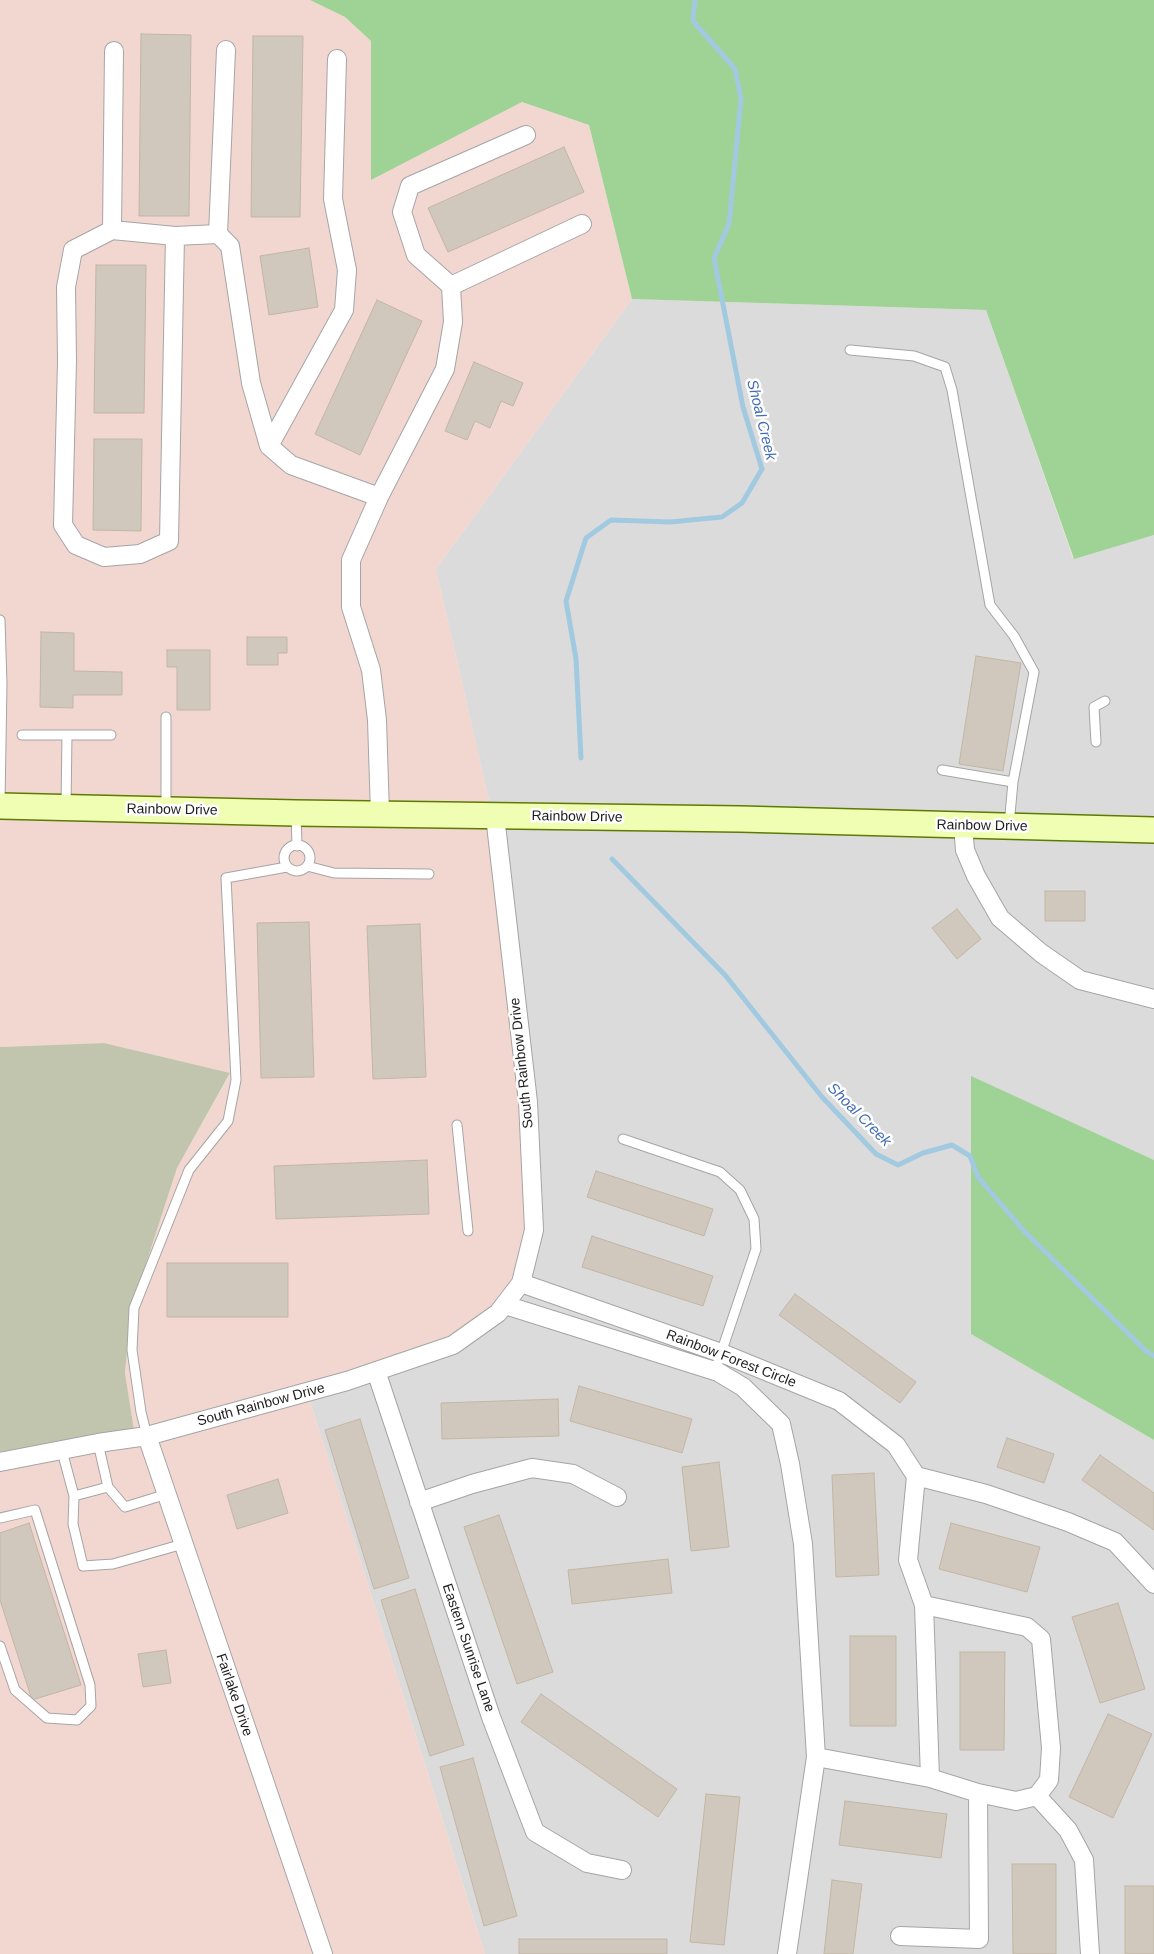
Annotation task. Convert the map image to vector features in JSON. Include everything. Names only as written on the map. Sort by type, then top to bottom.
[{"type":"street","points":[[226,50],[218,234],[230,246],[251,383],[269,446],[291,465],[379,497]]},
{"type":"street","points":[[112,230],[114,51]]},
{"type":"street","points":[[269,446],[344,310],[347,270],[334,199],[337,59]]},
{"type":"street","points":[[380,814],[377,720],[371,670],[351,607],[351,560],[379,497],[445,369],[453,322],[450,286],[416,255],[402,212],[410,186],[526,135]]},
{"type":"street","points":[[450,286],[582,224]]},
{"type":"street","points":[[175,236],[169,541],[140,554],[104,557],[76,545],[63,525],[67,361],[66,287],[73,250],[112,230],[175,236],[218,234]]},
{"type":"street","name":"Rainbow Drive","points":[[0,806],[296,813],[730,819],[1154,830]]},
{"type":"street","name":"South Rainbow Drive","points":[[0,1462],[98,1443],[147,1436],[348,1381],[453,1345],[498,1314],[505,1305],[521,1283],[534,1230],[528,1102],[495,816]]},
{"type":"street","points":[[963,826],[965,850],[972,868],[1000,918],[1041,953],[1080,980],[1154,999]]},
{"type":"street","name":"Rainbow Forest Circle","points":[[521,1283],[721,1353],[839,1402],[896,1445],[916,1476]]},
{"type":"street","points":[[505,1305],[715,1371],[743,1387],[781,1424],[790,1464],[803,1544],[816,1757],[788,1954]]},
{"type":"street","name":"Eastern Sunrise Lane","points":[[376,1371],[491,1717],[535,1832],[587,1864],[622,1870]]},
{"type":"street","name":"Fairlake Drive","points":[[147,1436],[323,1954]]},
{"type":"street","points":[[419,1502],[472,1484],[532,1468],[573,1474],[617,1497]]},
{"type":"street","points":[[930,1778],[924,1605],[908,1560],[916,1476],[986,1494],[1068,1522],[1115,1542],[1154,1584]]},
{"type":"street","points":[[816,1757],[930,1778],[978,1794],[1016,1801],[1037,1796],[1049,1780],[1051,1748],[1041,1639],[1026,1627],[924,1605]]},
{"type":"street","points":[[900,1936],[979,1938],[978,1794]]},
{"type":"street","points":[[1037,1796],[1068,1830],[1084,1860],[1090,1954]]},
{"type":"lane","points":[[850,350],[914,356],[945,367],[952,390],[990,605],[1014,636],[1034,672],[1013,782],[1009,827]]},
{"type":"lane","points":[[0,620],[2,684],[0,801]]},
{"type":"lane","points":[[1096,742],[1094,708],[1105,701]]},
{"type":"lane","points":[[166,717],[166,810]]},
{"type":"lane","points":[[22,734],[111,735]]},
{"type":"lane","points":[[66,808],[67,735]]},
{"type":"lane","points":[[942,770],[1013,782]]},
{"type":"lane","points":[[296,813],[296,846]]},
{"type":"lane","points":[[147,1436],[141,1412],[132,1350],[134,1308],[189,1170],[228,1121],[236,1080],[226,878],[287,867],[297,871],[307,866],[310,861],[307,850],[296,846],[286,850],[284,861],[287,867]]},
{"type":"lane","points":[[307,866],[334,873],[429,874]]},
{"type":"lane","points":[[457,1124],[468,1231]]},
{"type":"lane","points":[[623,1139],[720,1172],[740,1190],[754,1219],[756,1249],[715,1371]]},
{"type":"lane","points":[[98,1443],[108,1487],[125,1507],[167,1494]]},
{"type":"lane","points":[[62,1451],[74,1496],[73,1524],[83,1566],[113,1564],[183,1544]]},
{"type":"lane","points":[[74,1496],[108,1487]]},
{"type":"lane","points":[[0,1518],[35,1510],[90,1685],[91,1706],[77,1720],[47,1718],[15,1690],[0,1646]]},
{"type":"shaded area","points":[[0,0],[310,0],[345,17],[371,41],[371,180],[522,102],[589,125],[632,299],[436,569],[494,823],[535,1195],[521,1283],[472,1330],[308,1395],[485,1954],[0,1954],[0,1452],[134,1430],[125,1373],[131,1310],[177,1168],[230,1074],[104,1043],[0,1047]]},
{"type":"shaded area","points":[[632,299],[986,310],[1073,558],[1154,535],[1154,1160],[971,1077],[971,1334],[1154,1440],[1154,1954],[485,1954],[308,1395],[494,823],[436,569]]},
{"type":"shaded area","points":[[104,1043],[230,1073],[177,1168],[131,1310],[125,1373],[134,1430],[0,1452],[0,1047]]},
{"type":"green space","points":[[310,0],[1154,0],[1154,535],[1074,559],[986,310],[632,299],[589,125],[522,102],[371,180],[371,41],[345,17]]},
{"type":"green space","points":[[971,1076],[1154,1160],[1154,1440],[971,1334]]},
{"type":"building","points":[[141,34],[191,35],[189,216],[139,216]]},
{"type":"building","points":[[253,36],[303,36],[300,217],[251,217]]},
{"type":"building","points":[[564,147],[584,192],[448,252],[428,208]]},
{"type":"building","points":[[309,248],[318,307],[269,315],[260,256]]},
{"type":"building","points":[[96,265],[146,265],[144,413],[94,413]]},
{"type":"building","points":[[377,300],[422,321],[360,455],[315,434]]},
{"type":"building","points":[[474,362],[523,383],[513,406],[501,401],[490,428],[475,421],[467,440],[445,431]]},
{"type":"building","points":[[94,439],[142,439],[141,531],[93,530]]},
{"type":"building","points":[[41,632],[74,633],[74,671],[122,672],[122,695],[73,695],[73,708],[40,707]]},
{"type":"building","points":[[247,637],[287,637],[287,653],[278,653],[278,665],[247,665]]},
{"type":"building","points":[[167,650],[210,650],[210,710],[177,710],[177,667],[167,667]]},
{"type":"building","points":[[976,656],[1021,663],[1003,771],[959,764]]},
{"type":"building","points":[[1045,891],[1085,891],[1085,921],[1045,921]]},
{"type":"building","points":[[957,909],[981,939],[957,959],[932,928]]},
{"type":"building","points":[[309,922],[314,1077],[261,1078],[257,923]]},
{"type":"building","points":[[420,924],[426,1077],[373,1079],[367,926]]},
{"type":"building","points":[[427,1160],[429,1214],[276,1219],[274,1166]]},
{"type":"building","points":[[596,1171],[713,1209],[704,1236],[587,1197]]},
{"type":"building","points":[[592,1236],[713,1276],[703,1306],[582,1267]]},
{"type":"building","points":[[167,1263],[288,1263],[288,1317],[167,1317]]},
{"type":"building","points":[[795,1294],[916,1382],[900,1403],[779,1315]]},
{"type":"building","points":[[579,1386],[692,1419],[682,1453],[570,1421]]},
{"type":"building","points":[[558,1399],[559,1436],[442,1439],[441,1403]]},
{"type":"building","points":[[360,1419],[409,1578],[374,1589],[325,1430]]},
{"type":"building","points":[[1007,1438],[1054,1454],[1044,1483],[997,1467]]},
{"type":"building","points":[[1100,1455],[1154,1493],[1154,1530],[1082,1480]]},
{"type":"building","points":[[719,1462],[729,1547],[691,1551],[682,1467]]},
{"type":"building","points":[[874,1473],[879,1575],[836,1577],[832,1475]]},
{"type":"building","points":[[278,1479],[288,1513],[237,1529],[227,1495]]},
{"type":"building","points":[[499,1515],[553,1672],[517,1684],[464,1527]]},
{"type":"building","points":[[29,1523],[81,1685],[32,1700],[0,1600],[0,1533]]},
{"type":"building","points":[[951,1523],[1040,1547],[1027,1592],[939,1569]]},
{"type":"building","points":[[668,1559],[672,1593],[572,1604],[568,1570]]},
{"type":"building","points":[[415,1589],[464,1745],[430,1756],[381,1600]]},
{"type":"building","points":[[1118,1603],[1145,1689],[1100,1703],[1072,1617]]},
{"type":"building","points":[[850,1636],[896,1636],[896,1726],[850,1726]]},
{"type":"building","points":[[166,1650],[171,1683],[143,1687],[138,1654]]},
{"type":"building","points":[[960,1652],[1005,1652],[1004,1750],[960,1750]]},
{"type":"building","points":[[541,1694],[677,1789],[658,1817],[521,1722]]},
{"type":"building","points":[[1108,1714],[1152,1734],[1113,1818],[1069,1797]]},
{"type":"building","points":[[473,1758],[517,1916],[484,1926],[440,1767]]},
{"type":"building","points":[[706,1794],[740,1797],[724,1945],[690,1942]]},
{"type":"building","points":[[845,1801],[947,1814],[941,1858],[839,1845]]},
{"type":"building","points":[[1012,1864],[1056,1864],[1056,1954],[1013,1954]]},
{"type":"building","points":[[832,1880],[862,1884],[853,1954],[824,1954]]},
{"type":"building","points":[[1125,1886],[1154,1886],[1154,1954],[1125,1954]]},
{"type":"building","points":[[519,1939],[667,1939],[667,1954],[519,1954]]},
{"type":"waterway","name":"Shoal Creek","points":[[581,758],[576,659],[566,601],[586,538],[611,520],[670,522],[722,517],[742,503],[762,469],[743,407],[714,258],[729,224],[741,99],[735,69],[693,21],[695,0]]},
{"type":"waterway","name":"Shoal Creek","points":[[612,859],[725,975],[822,1097],[876,1154],[898,1165],[923,1153],[952,1145],[970,1156],[978,1177],[1024,1231],[1146,1351],[1154,1356]]}]
